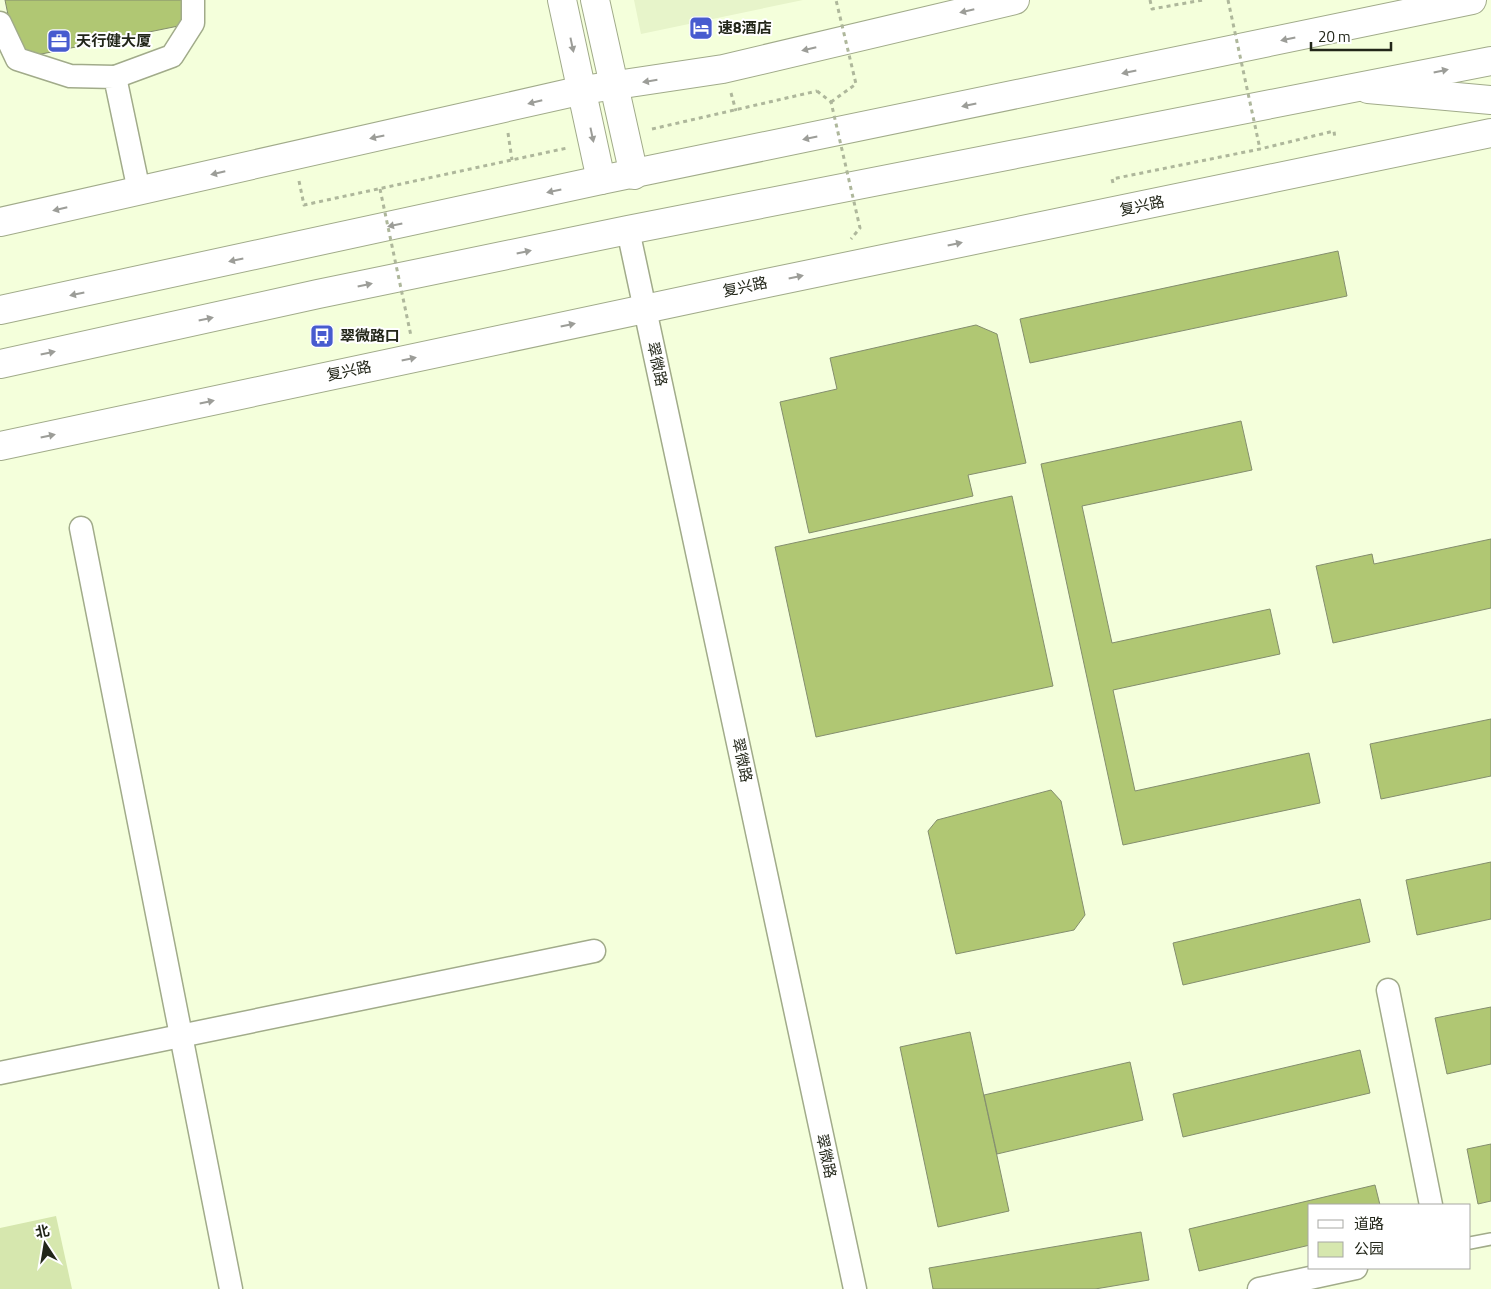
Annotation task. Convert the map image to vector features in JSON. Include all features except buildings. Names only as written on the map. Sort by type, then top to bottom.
[{"type":"main road","points":[[562,0],[601,180]]},
{"type":"main road","points":[[595,0],[634,175]]},
{"type":"main road","points":[[0,222],[583,90],[723,69],[1015,0]]},
{"type":"main road","points":[[0,310],[601,180],[634,175],[1472,0]]},
{"type":"main road","points":[[0,364],[308,296],[628,230],[1491,61]]},
{"type":"main road","points":[[1359,88],[1491,100]]},
{"type":"main road","name":"复兴路","points":[[0,446],[645,309],[1491,133]]},
{"type":"street","points":[[0,23],[17,59],[70,76],[115,77],[172,56],[193,23],[193,0]]},
{"type":"street","points":[[115,77],[138,192]]},
{"type":"street","name":"翠微路","points":[[628,230],[855,1289]]},
{"type":"street","points":[[81,528],[231,1289]]},
{"type":"street","points":[[0,1072],[594,951]]},
{"type":"street","points":[[1388,990],[1431,1204]]},
{"type":"street","points":[[1259,1289],[1351,1269]]},
{"type":"lane","points":[[1471,1243],[1491,1239]]},
{"type":"path","points":[[831,102],[856,84],[836,0]]},
{"type":"path","points":[[1150,0],[1152,9],[1203,0]]},
{"type":"path","points":[[1228,0],[1260,148]]},
{"type":"path","points":[[625,135],[736,111],[816,91],[831,102],[860,228],[850,239]]},
{"type":"path","points":[[1112,179],[1334,131]]},
{"type":"path","points":[[304,205],[593,142]]},
{"type":"path","points":[[380,189],[411,336]]},
{"type":"shaded area","points":[[634,0],[803,0],[641,34]]},
{"type":"green space","points":[[56,1216],[72,1289],[0,1289],[0,1228]]},
{"type":"place","name":"速8酒店","points":[[701,28]]},
{"type":"place","name":"天行健大厦","points":[[59,41]]},
{"type":"place","name":"翠微路口","points":[[322,336]]}]
